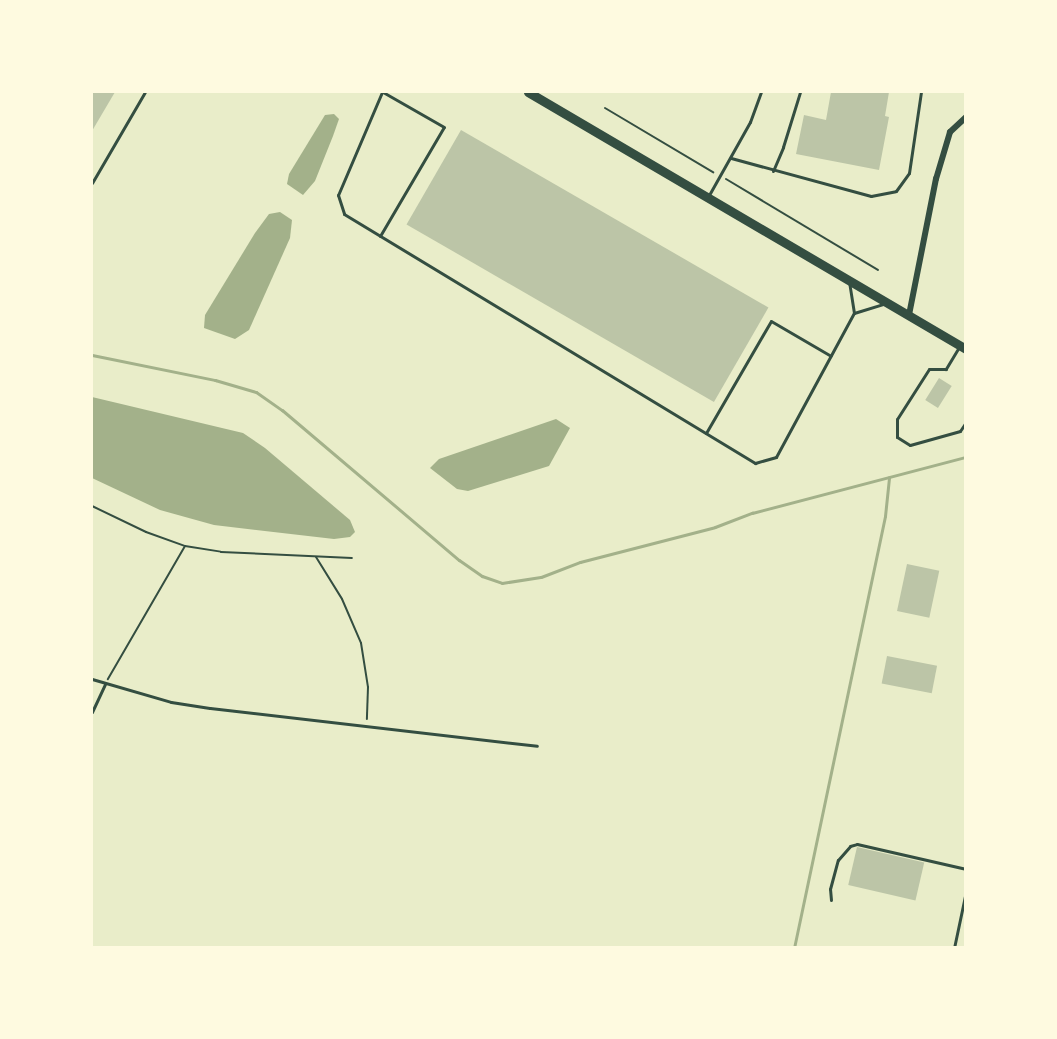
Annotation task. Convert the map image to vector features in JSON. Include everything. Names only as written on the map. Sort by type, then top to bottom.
[{"type":"main road","points":[[528,92],[963,347]]},
{"type":"street","points":[[909,315],[936,179],[950,132],[966,117]]},
{"type":"lane","points":[[92,183],[145,92]]},
{"type":"lane","points":[[380,236],[444,127],[382,92],[338,195],[344,214],[380,236],[706,433],[755,463],[776,458],[854,313],[848,279]]},
{"type":"lane","points":[[708,197],[750,122],[761,92]]},
{"type":"lane","points":[[772,171],[783,147],[800,92]]},
{"type":"lane","points":[[731,158],[772,171],[871,196],[896,191],[909,173],[921,92]]},
{"type":"lane","points":[[854,313],[889,302]]},
{"type":"lane","points":[[706,433],[771,321],[831,356]]},
{"type":"lane","points":[[963,347],[946,369],[929,369],[897,419],[897,437],[910,445],[960,431],[966,422]]},
{"type":"lane","points":[[92,679],[190,705],[537,746]]},
{"type":"lane","points":[[92,712],[105,684]]},
{"type":"lane","points":[[831,900],[830,889],[838,861],[850,846],[857,844],[966,869]]},
{"type":"lane","points":[[954,948],[966,891]]},
{"type":"path","points":[[605,108],[878,270]]},
{"type":"path","points":[[92,506],[146,532],[185,546],[221,552],[352,558]]},
{"type":"path","points":[[105,684],[185,546]]},
{"type":"path","points":[[316,557],[342,599],[361,643],[368,687],[366,725]]},
{"type":"shaded area","points":[[334,114],[339,119],[333,136],[315,181],[303,195],[287,184],[289,174],[325,115]]},
{"type":"shaded area","points":[[280,212],[292,220],[290,238],[249,330],[235,339],[204,328],[205,315],[255,233],[269,214]]},
{"type":"shaded area","points":[[92,397],[243,433],[265,448],[350,520],[355,532],[350,537],[334,539],[214,525],[160,510],[92,478]]},
{"type":"shaded area","points":[[556,419],[570,428],[549,466],[468,491],[457,489],[430,468],[439,459]]},
{"type":"building","points":[[92,92],[115,92],[92,131]]},
{"type":"building","points":[[831,92],[889,92],[885,116],[889,117],[879,170],[796,154],[804,115],[826,120]]},
{"type":"building","points":[[461,130],[768,307],[714,402],[406,224]]},
{"type":"building","points":[[939,378],[952,386],[938,408],[925,400]]},
{"type":"building","points":[[907,564],[939,571],[929,618],[897,611]]},
{"type":"building","points":[[887,656],[937,666],[932,693],[882,683]]},
{"type":"building","points":[[857,847],[924,863],[915,901],[848,885]]},
{"type":"waterway","points":[[92,355],[215,380],[256,392],[282,410],[459,560],[482,576],[502,583],[541,577],[580,562],[715,527],[752,513],[966,457]]},
{"type":"waterway","points":[[794,948],[885,516],[889,477]]}]
